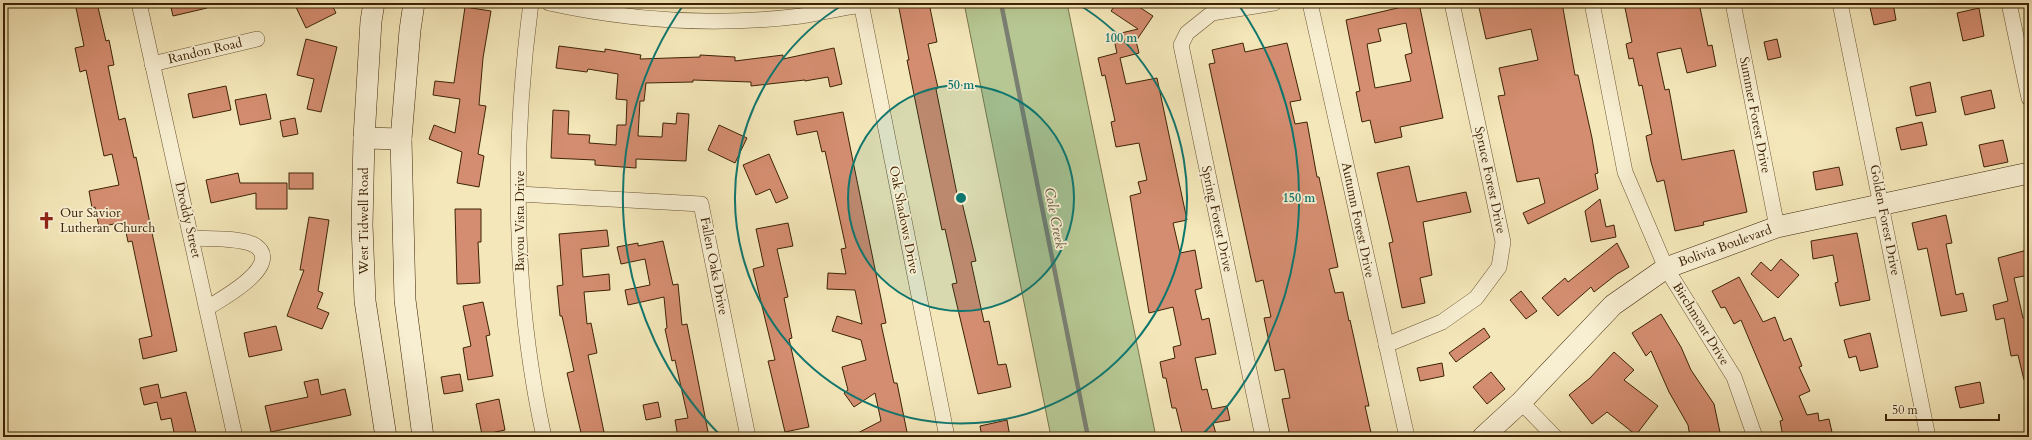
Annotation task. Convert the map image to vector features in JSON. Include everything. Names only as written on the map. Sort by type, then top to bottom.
[{"type":"main road","name":"West Tidwell Road","points":[[374,3],[371,21],[364,138],[362,225],[365,301],[386,437]]},
{"type":"main road","points":[[414,3],[410,30],[401,139],[405,300],[423,437]]},
{"type":"main road","points":[[364,138],[401,139]]},
{"type":"main road","name":"Bolivia Boulevard","points":[[1483,437],[1521,402],[1613,305],[1666,268],[1777,228],[2029,173]]},
{"type":"street","name":"Droddy Street","points":[[139,3],[235,437]]},
{"type":"street","name":"Bayou Vista Drive","points":[[530,3],[521,111],[519,194],[520,282],[529,355],[544,437]]},
{"type":"street","points":[[549,3],[593,12],[644,17],[740,21],[802,16],[861,4]]},
{"type":"street","name":"Spring Forest Drive","points":[[1263,437],[1181,45],[1187,32],[1212,13],[1274,3]]},
{"type":"street","name":"Autumn Forest Drive","points":[[1310,3],[1407,437]]},
{"type":"street","name":"Spruce Forest Drive","points":[[1386,345],[1442,322],[1476,298],[1499,267],[1503,242],[1452,3]]},
{"type":"street","name":"Birchmont Drive","points":[[1592,3],[1625,172],[1666,268],[1734,377],[1755,437]]},
{"type":"street","name":"Summer Forest Drive","points":[[1733,3],[1777,228]]},
{"type":"street","name":"Golden Forest Drive","points":[[1840,3],[1928,437]]},
{"type":"street","points":[[2009,3],[2029,98]]},
{"type":"street","name":"Oak Shadows Drive","points":[[861,4],[947,437]]},
{"type":"street","name":"Randon Road","points":[[152,64],[257,39]]},
{"type":"street","name":"Fallen Oaks Drive","points":[[519,194],[701,204],[748,437]]},
{"type":"street","points":[[192,238],[246,242],[257,247],[262,255],[261,266],[252,277],[234,292],[207,308]]},
{"type":"street","points":[[1521,402],[1555,437]]},
{"type":"green space","points":[[964,3],[1067,3],[1156,437],[1051,437]]},
{"type":"building","points":[[75,3],[97,3],[106,41],[109,40],[114,65],[108,66],[119,120],[125,118],[134,158],[136,157],[177,351],[143,359],[139,339],[152,336],[132,241],[128,242],[124,222],[99,227],[95,207],[92,208],[89,191],[119,185],[112,154],[104,156],[86,70],[80,72],[75,48],[84,46]]},
{"type":"building","points":[[170,3],[207,3],[207,8],[173,16]]},
{"type":"building","points":[[294,3],[331,3],[336,13],[306,28]]},
{"type":"building","points":[[898,3],[929,3],[937,42],[928,44],[938,88],[936,89],[957,194],[960,194],[976,261],[971,262],[984,322],[989,321],[998,365],[1006,364],[1011,387],[978,394],[952,284],[957,283],[945,229],[942,230],[907,60],[909,60]]},
{"type":"building","points":[[1117,3],[1133,3],[1153,16],[1136,41],[1139,53],[1120,58],[1126,84],[1157,78],[1187,220],[1173,223],[1180,253],[1195,250],[1202,288],[1195,290],[1202,320],[1209,318],[1216,354],[1195,358],[1202,390],[1207,389],[1212,409],[1227,406],[1230,420],[1213,423],[1216,434],[1201,437],[1183,437],[1176,408],[1172,408],[1166,378],[1163,378],[1160,362],[1175,358],[1173,347],[1181,345],[1173,307],[1149,313],[1130,196],[1141,193],[1138,182],[1147,180],[1139,143],[1116,147],[1111,122],[1115,121],[1105,75],[1102,76],[1098,58],[1117,53],[1113,35],[1138,29],[1111,11]]},
{"type":"building","points":[[1419,3],[1443,118],[1400,127],[1402,137],[1375,143],[1370,120],[1362,122],[1356,92],[1360,91],[1346,20]],"holes":[[[1406,23],[1412,53],[1405,55],[1411,81],[1375,88],[1367,44],[1381,41],[1378,29]]]},
{"type":"building","points":[[1478,3],[1562,3],[1575,75],[1578,75],[1592,138],[1598,173],[1595,174],[1598,189],[1528,224],[1523,213],[1545,203],[1539,178],[1517,182],[1498,96],[1505,95],[1499,68],[1538,60],[1531,29],[1486,39]]},
{"type":"building","points":[[1624,3],[1699,3],[1708,46],[1712,45],[1716,66],[1687,73],[1681,48],[1657,53],[1665,90],[1669,89],[1682,160],[1734,150],[1747,212],[1703,222],[1704,225],[1675,231],[1664,180],[1657,182],[1651,162],[1646,136],[1652,134],[1642,85],[1639,86],[1633,58],[1629,59],[1626,44],[1632,42]]},
{"type":"building","points":[[1869,3],[1893,3],[1896,20],[1874,25]]},
{"type":"building","points":[[465,7],[491,11],[483,58],[479,105],[486,106],[478,154],[484,156],[479,187],[457,183],[462,152],[429,139],[434,125],[455,133],[460,99],[433,95],[435,81],[454,83]]},
{"type":"building","points":[[1979,8],[1984,36],[1963,41],[1957,13]]},
{"type":"building","points":[[306,39],[337,47],[321,112],[307,109],[314,79],[297,75]]},
{"type":"building","points":[[1777,39],[1781,57],[1768,60],[1764,42]]},
{"type":"building","points":[[1243,43],[1245,52],[1287,43],[1301,100],[1290,102],[1295,124],[1307,122],[1317,177],[1319,177],[1338,267],[1329,269],[1335,293],[1343,292],[1369,406],[1365,406],[1372,437],[1290,437],[1282,399],[1290,398],[1284,369],[1275,371],[1264,318],[1271,317],[1263,280],[1256,282],[1209,64],[1215,63],[1212,50]]},
{"type":"building","points":[[559,46],[605,52],[605,49],[641,55],[640,59],[700,57],[700,55],[735,57],[735,61],[783,55],[783,59],[834,48],[842,84],[830,87],[828,77],[805,81],[751,86],[751,82],[693,80],[693,82],[646,83],[644,101],[640,101],[638,136],[662,137],[663,123],[676,124],[677,113],[689,114],[686,161],[636,159],[636,168],[595,165],[595,160],[551,158],[553,110],[569,111],[568,134],[590,135],[589,143],[616,145],[617,125],[626,125],[627,100],[616,99],[618,74],[588,69],[587,72],[556,68]]},
{"type":"building","points":[[1930,82],[1936,112],[1916,116],[1910,87]]},
{"type":"building","points":[[226,86],[231,110],[193,118],[188,94]]},
{"type":"building","points":[[1991,90],[1995,108],[1965,115],[1961,97]]},
{"type":"building","points":[[266,94],[271,119],[240,125],[235,100]]},
{"type":"building","points":[[843,112],[886,323],[881,324],[894,383],[897,383],[908,437],[850,437],[881,421],[875,393],[854,407],[844,393],[848,390],[842,367],[866,360],[861,340],[832,331],[837,316],[862,324],[855,290],[827,289],[828,273],[846,274],[841,249],[846,248],[825,151],[822,152],[817,131],[797,135],[794,121]]},
{"type":"building","points":[[295,118],[298,134],[283,137],[280,121]]},
{"type":"building","points":[[1922,122],[1927,145],[1901,150],[1896,128]]},
{"type":"building","points":[[719,125],[747,138],[735,163],[708,150]]},
{"type":"building","points":[[2003,140],[2008,162],[1984,167],[1979,145]]},
{"type":"building","points":[[769,154],[788,198],[776,203],[770,189],[756,195],[743,165]]},
{"type":"building","points":[[1409,166],[1417,202],[1466,192],[1471,212],[1423,222],[1432,275],[1420,278],[1425,303],[1402,308],[1389,243],[1393,242],[1377,173]]},
{"type":"building","points":[[1839,167],[1843,185],[1816,190],[1813,172]]},
{"type":"building","points":[[238,173],[240,183],[287,183],[287,209],[256,209],[256,193],[211,203],[206,180]]},
{"type":"building","points":[[289,173],[313,173],[313,189],[289,189]]},
{"type":"building","points":[[1600,199],[1606,227],[1614,225],[1616,237],[1591,242],[1585,211]]},
{"type":"building","points":[[455,209],[481,209],[481,242],[478,242],[480,283],[457,284]]},
{"type":"building","points":[[1946,215],[1952,243],[1946,244],[1956,295],[1963,293],[1967,311],[1941,316],[1927,248],[1918,250],[1912,223]]},
{"type":"building","points":[[309,217],[329,220],[318,291],[323,293],[317,308],[329,313],[322,329],[287,316],[304,270],[300,270]]},
{"type":"building","points":[[788,223],[793,246],[777,249],[788,297],[784,298],[792,338],[789,339],[809,427],[785,432],[768,361],[775,360],[753,269],[764,266],[756,229]]},
{"type":"building","points":[[607,230],[609,246],[581,249],[583,277],[609,274],[610,290],[584,292],[587,324],[591,323],[597,353],[588,355],[605,437],[582,437],[567,373],[574,371],[562,316],[560,316],[557,286],[563,285],[559,234]]},
{"type":"building","points":[[1857,233],[1870,300],[1840,306],[1835,283],[1838,282],[1833,255],[1813,259],[1811,241]]},
{"type":"building","points":[[663,241],[673,285],[678,284],[682,325],[687,324],[709,437],[678,437],[675,420],[688,418],[675,360],[672,361],[665,329],[667,328],[664,297],[628,305],[625,290],[650,285],[645,259],[621,264],[617,247],[638,243],[638,246]]},
{"type":"building","points":[[1617,243],[1629,267],[1617,274],[1594,292],[1591,287],[1558,316],[1542,298],[1565,278],[1568,282]]},
{"type":"building","points":[[2027,250],[2029,275],[2014,278],[2023,318],[2029,317],[2029,380],[2024,380],[2018,355],[2011,356],[2004,318],[1996,320],[1993,305],[2008,301],[1998,258]]},
{"type":"building","points":[[1781,259],[1799,275],[1778,298],[1751,274],[1761,262],[1771,271]]},
{"type":"building","points":[[1739,277],[1763,322],[1775,317],[1784,341],[1791,338],[1802,366],[1799,367],[1810,391],[1799,396],[1807,415],[1818,413],[1819,421],[1829,419],[1833,437],[1783,437],[1780,421],[1783,420],[1741,320],[1734,324],[1725,307],[1721,308],[1712,291]]},
{"type":"building","points":[[1521,291],[1537,311],[1526,319],[1510,300]]},
{"type":"building","points":[[483,302],[490,335],[486,336],[493,376],[468,380],[463,348],[471,346],[463,306]]},
{"type":"building","points":[[1661,314],[1681,347],[1691,370],[1714,404],[1721,437],[1690,437],[1688,425],[1669,392],[1651,351],[1646,356],[1632,333]]},
{"type":"building","points":[[276,326],[282,350],[249,357],[244,333]]},
{"type":"building","points":[[1484,328],[1490,337],[1456,362],[1449,353]]},
{"type":"building","points":[[1870,333],[1878,367],[1860,371],[1856,356],[1849,358],[1844,340]]},
{"type":"building","points":[[1614,352],[1634,370],[1624,380],[1658,406],[1636,435],[1607,412],[1592,424],[1569,395],[1590,378]]},
{"type":"building","points":[[1442,363],[1444,376],[1420,381],[1417,368]]},
{"type":"building","points":[[1491,372],[1505,389],[1487,404],[1473,387]]},
{"type":"building","points":[[460,374],[463,391],[444,394],[441,377]]},
{"type":"building","points":[[318,379],[321,395],[345,389],[351,415],[271,432],[265,406],[308,397],[304,382]]},
{"type":"building","points":[[1980,382],[1984,403],[1960,408],[1955,387]]},
{"type":"building","points":[[158,384],[161,398],[186,392],[197,437],[175,437],[171,418],[161,420],[157,402],[144,405],[140,388]]},
{"type":"building","points":[[499,399],[505,430],[482,435],[476,404]]},
{"type":"building","points":[[658,402],[661,417],[646,420],[643,405]]},
{"type":"building","points":[[1007,420],[1010,437],[982,437],[980,426]]},
{"type":"waterway","name":"Cole Creek","points":[[1001,3],[1088,437]]},
{"type":"place","name":"Our Savior Lutheran Church","points":[[47,220]]}]
